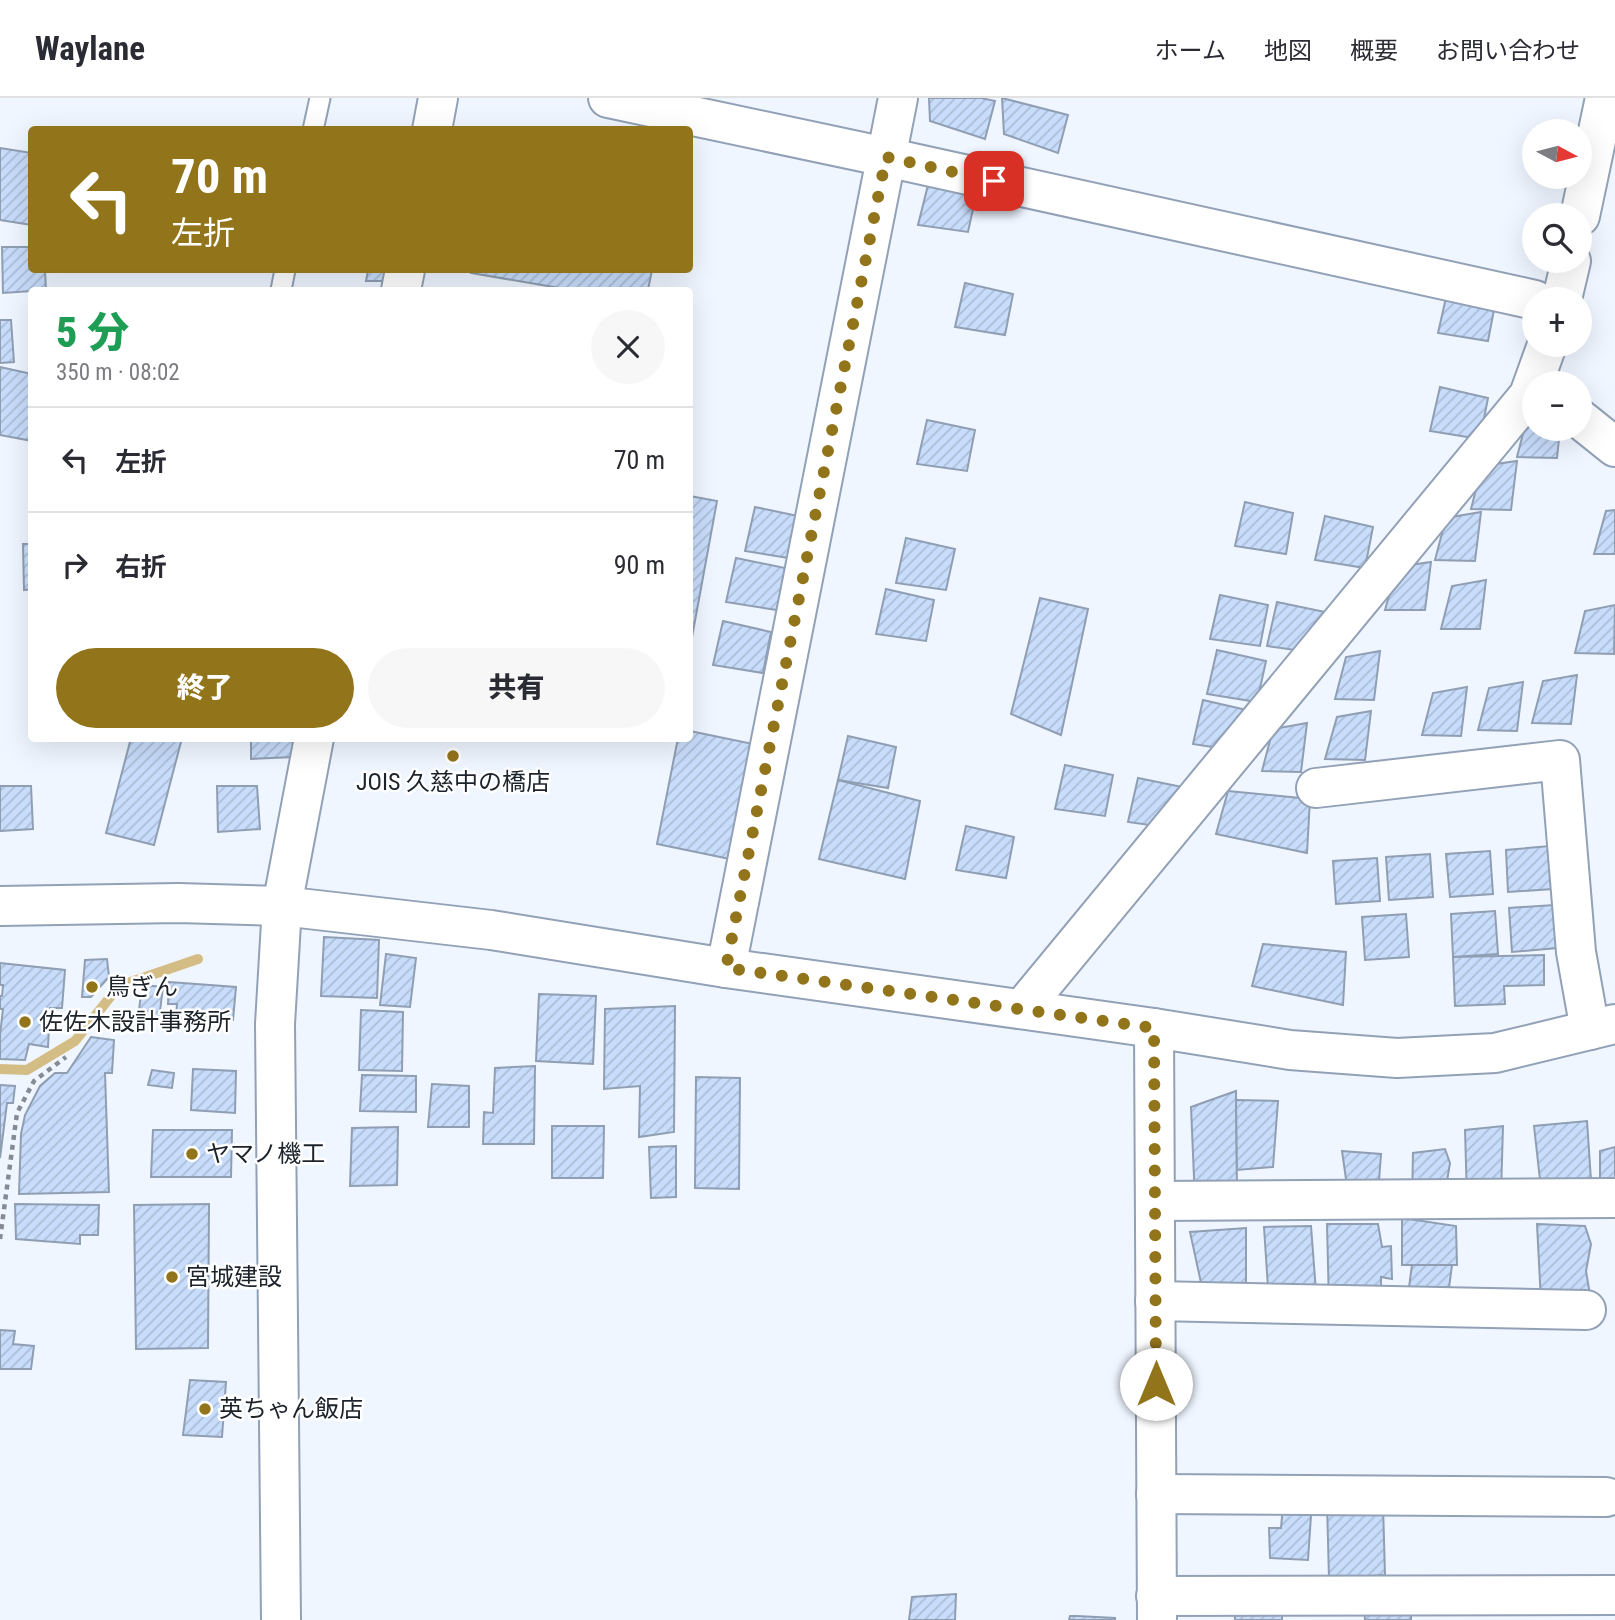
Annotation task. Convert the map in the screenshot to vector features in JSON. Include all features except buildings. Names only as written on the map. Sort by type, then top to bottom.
[{"type":"street","points":[[433,126],[438,98]]},
{"type":"street","points":[[608,98],[1522,297]]},
{"type":"street","points":[[726,968],[898,98]]},
{"type":"street","points":[[1583,203],[1605,98]]},
{"type":"street","points":[[1022,1010],[1522,407]]},
{"type":"street","points":[[1592,429],[1615,447]]},
{"type":"street","points":[[281,1620],[275,1024],[282,906],[313,742]]},
{"type":"street","points":[[0,906],[178,903],[282,906],[491,930],[726,968],[1154,1028],[1290,1050],[1396,1058],[1495,1053],[1603,1027],[1576,952],[1560,760],[1316,788]]},
{"type":"street","points":[[1154,1028],[1156,1608],[1615,1595]]},
{"type":"street","points":[[1156,1201],[1615,1198]]},
{"type":"street","points":[[1156,1301],[1586,1310]]},
{"type":"street","points":[[1156,1494],[1606,1497]]},
{"type":"lane","points":[[314,126],[320,98]]},
{"type":"path","points":[[0,1239],[17,1113],[34,1081],[66,1057]]},
{"type":"waterway","points":[[0,1069],[27,1070],[75,1041],[119,986],[198,959]]},
{"type":"place","name":"JOIS 久慈中の橋店","points":[[453,756]]},
{"type":"place","name":"鳥ぎん","points":[[92,987]]},
{"type":"place","name":"佐佐木設計事務所","points":[[25,1022]]},
{"type":"place","name":"ヤマノ機工","points":[[192,1154]]},
{"type":"place","name":"宮城建設","points":[[172,1277]]},
{"type":"place","name":"英ちゃん飯店","points":[[205,1409]]},
{"type":"route","points":[[994,181],[886,157],[726,968],[1154,1028],[1156,1384]]}]
